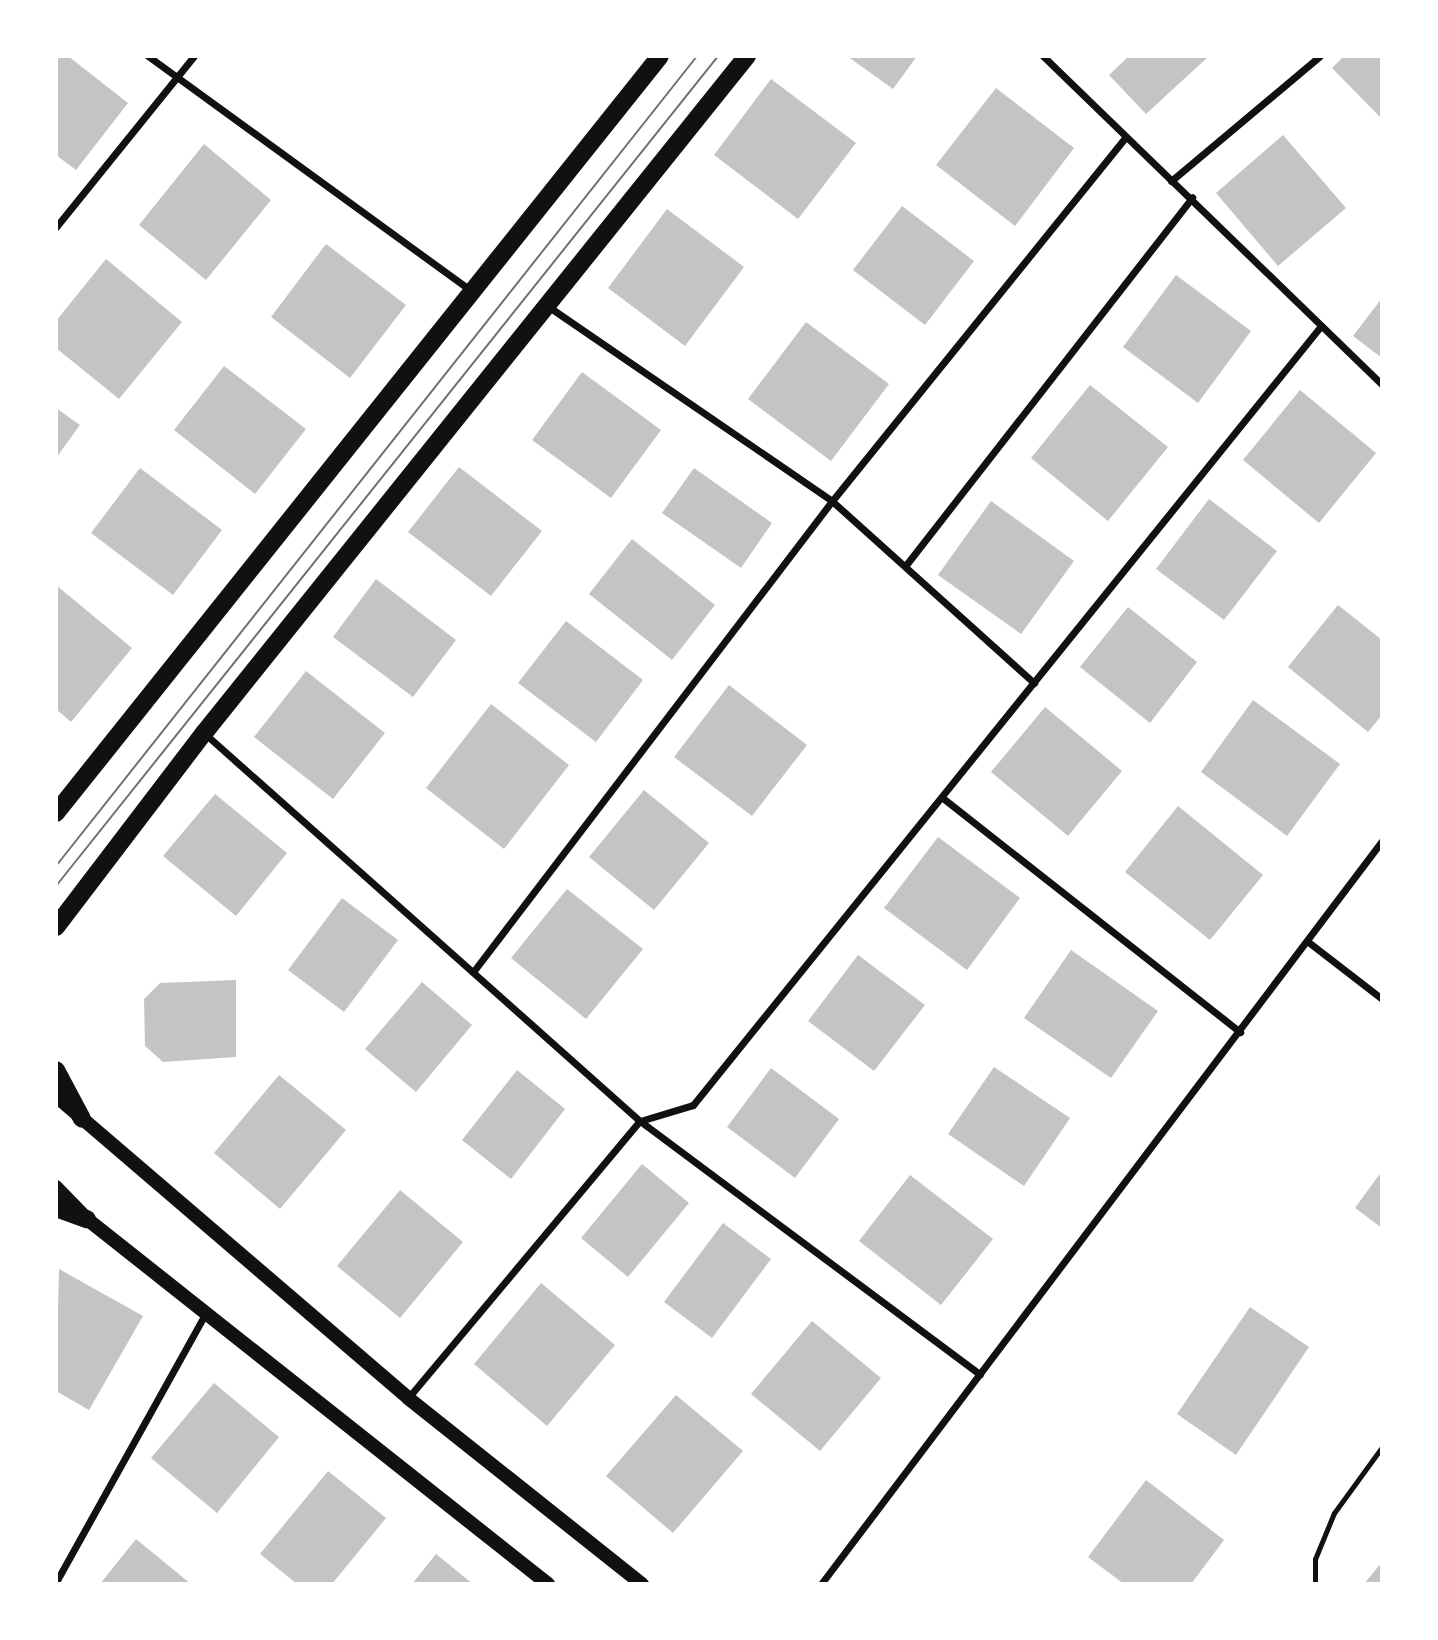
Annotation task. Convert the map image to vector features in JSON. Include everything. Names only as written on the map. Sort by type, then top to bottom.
[{"type":"main road","points":[[56,813],[660,56]]},
{"type":"main road","points":[[56,942],[61,920],[204,733],[747,56]]},
{"type":"main road","points":[[56,1070],[82,1119]]},
{"type":"main road","points":[[56,1096],[408,1398],[642,1584]]},
{"type":"main road","points":[[56,1187],[87,1219],[207,1311],[548,1584]]},
{"type":"main road","points":[[56,1208],[87,1219]]},
{"type":"street","points":[[148,56],[471,290]]},
{"type":"street","points":[[56,227],[194,56]]},
{"type":"street","points":[[1043,56],[1171,181],[1192,197],[1382,386]]},
{"type":"street","points":[[1171,181],[1320,56]]},
{"type":"street","points":[[473,972],[832,501],[1126,137]]},
{"type":"street","points":[[906,565],[1192,197]]},
{"type":"street","points":[[547,306],[832,501],[1034,683]]},
{"type":"street","points":[[408,1398],[640,1121],[694,1105],[944,799],[1321,326]]},
{"type":"street","points":[[204,733],[640,1121],[980,1374]]},
{"type":"street","points":[[944,799],[1240,1031]]},
{"type":"street","points":[[821,1584],[1382,841]]},
{"type":"street","points":[[1307,942],[1382,999]]},
{"type":"street","points":[[56,1582],[207,1311]]},
{"type":"lane","points":[[1315,1584],[1315,1559],[1334,1513],[1382,1447]]},
{"type":"building","points":[[56,56],[68,56],[128,103],[76,170],[56,155]]},
{"type":"building","points":[[847,56],[917,56],[893,89]]},
{"type":"building","points":[[1129,56],[1209,56],[1146,114],[1109,75]]},
{"type":"building","points":[[1344,56],[1382,56],[1382,119],[1332,68]]},
{"type":"building","points":[[771,79],[856,143],[798,219],[714,155]]},
{"type":"building","points":[[996,88],[1074,148],[1015,226],[936,165]]},
{"type":"building","points":[[1283,135],[1346,208],[1278,266],[1216,193]]},
{"type":"building","points":[[204,144],[271,200],[206,280],[139,225]]},
{"type":"building","points":[[902,206],[974,261],[925,325],[853,270]]},
{"type":"building","points":[[667,209],[744,267],[685,346],[608,288]]},
{"type":"building","points":[[326,244],[406,305],[350,378],[271,317]]},
{"type":"building","points":[[106,259],[182,322],[119,399],[56,348],[56,321]]},
{"type":"building","points":[[1176,275],[1251,331],[1198,403],[1123,347]]},
{"type":"building","points":[[1382,298],[1382,358],[1353,336]]},
{"type":"building","points":[[806,322],[889,384],[831,461],[748,399]]},
{"type":"building","points":[[224,366],[306,429],[255,494],[174,430]]},
{"type":"building","points":[[582,372],[661,430],[611,498],[532,440]]},
{"type":"building","points":[[1090,385],[1168,447],[1108,521],[1031,458]]},
{"type":"building","points":[[1300,390],[1376,453],[1319,523],[1243,460]]},
{"type":"building","points":[[56,408],[80,425],[56,458]]},
{"type":"building","points":[[459,467],[542,531],[491,596],[408,532]]},
{"type":"building","points":[[140,468],[222,530],[173,595],[91,533]]},
{"type":"building","points":[[694,468],[772,523],[741,568],[662,513]]},
{"type":"building","points":[[1209,499],[1277,551],[1224,620],[1156,569]]},
{"type":"building","points":[[991,501],[1074,561],[1021,634],[938,575]]},
{"type":"building","points":[[632,539],[715,605],[672,660],[589,594]]},
{"type":"building","points":[[376,579],[456,640],[413,697],[333,637]]},
{"type":"building","points":[[56,585],[132,648],[71,722],[56,709]]},
{"type":"building","points":[[1338,605],[1382,640],[1382,715],[1368,732],[1288,667]]},
{"type":"building","points":[[1128,607],[1197,662],[1150,723],[1080,667]]},
{"type":"building","points":[[566,621],[643,680],[596,742],[518,683]]},
{"type":"building","points":[[306,671],[385,733],[333,799],[254,737]]},
{"type":"building","points":[[729,685],[807,745],[752,816],[674,757]]},
{"type":"building","points":[[1253,700],[1340,764],[1287,836],[1201,772]]},
{"type":"building","points":[[491,704],[569,765],[504,849],[426,788]]},
{"type":"building","points":[[1045,707],[1122,771],[1068,836],[991,772]]},
{"type":"building","points":[[644,790],[709,843],[654,910],[589,857]]},
{"type":"building","points":[[215,794],[287,853],[236,916],[163,856]]},
{"type":"building","points":[[1178,806],[1263,875],[1210,940],[1125,872]]},
{"type":"building","points":[[938,837],[1020,898],[967,970],[884,908]]},
{"type":"building","points":[[567,889],[643,949],[586,1019],[511,958]]},
{"type":"building","points":[[342,898],[398,940],[344,1012],[288,970]]},
{"type":"building","points":[[1071,950],[1158,1011],[1111,1078],[1024,1018]]},
{"type":"building","points":[[858,955],[925,1005],[874,1071],[808,1021]]},
{"type":"building","points":[[236,980],[236,1057],[163,1062],[145,1046],[144,999],[160,983]]},
{"type":"building","points":[[422,982],[472,1025],[416,1092],[365,1049]]},
{"type":"building","points":[[994,1067],[1070,1118],[1024,1186],[948,1134]]},
{"type":"building","points":[[771,1068],[839,1119],[795,1178],[727,1127]]},
{"type":"building","points":[[517,1070],[565,1109],[511,1179],[462,1140]]},
{"type":"building","points":[[279,1075],[346,1130],[280,1209],[214,1153]]},
{"type":"building","points":[[642,1164],[689,1203],[628,1277],[581,1238]]},
{"type":"building","points":[[1382,1171],[1382,1228],[1355,1208]]},
{"type":"building","points":[[910,1175],[993,1239],[941,1305],[859,1241]]},
{"type":"building","points":[[400,1190],[463,1242],[400,1318],[337,1266]]},
{"type":"building","points":[[723,1223],[771,1259],[712,1338],[664,1302]]},
{"type":"building","points":[[59,1269],[143,1316],[89,1410],[56,1391]]},
{"type":"building","points":[[541,1283],[615,1345],[547,1426],[474,1364]]},
{"type":"building","points":[[1250,1307],[1309,1347],[1236,1455],[1177,1414]]},
{"type":"building","points":[[812,1321],[881,1378],[820,1451],[751,1394]]},
{"type":"building","points":[[214,1383],[279,1437],[217,1513],[151,1458]]},
{"type":"building","points":[[676,1395],[743,1451],[673,1533],[606,1476]]},
{"type":"building","points":[[328,1471],[386,1518],[332,1584],[297,1584],[260,1554]]},
{"type":"building","points":[[1146,1480],[1224,1540],[1191,1584],[1124,1584],[1088,1557]]},
{"type":"building","points":[[136,1539],[191,1584],[100,1584]]},
{"type":"building","points":[[436,1554],[473,1584],[412,1584]]},
{"type":"building","points":[[1382,1562],[1382,1584],[1364,1584]]},
{"type":"tram line","points":[[56,866],[697,56]]},
{"type":"tram line","points":[[56,886],[718,56]]}]
